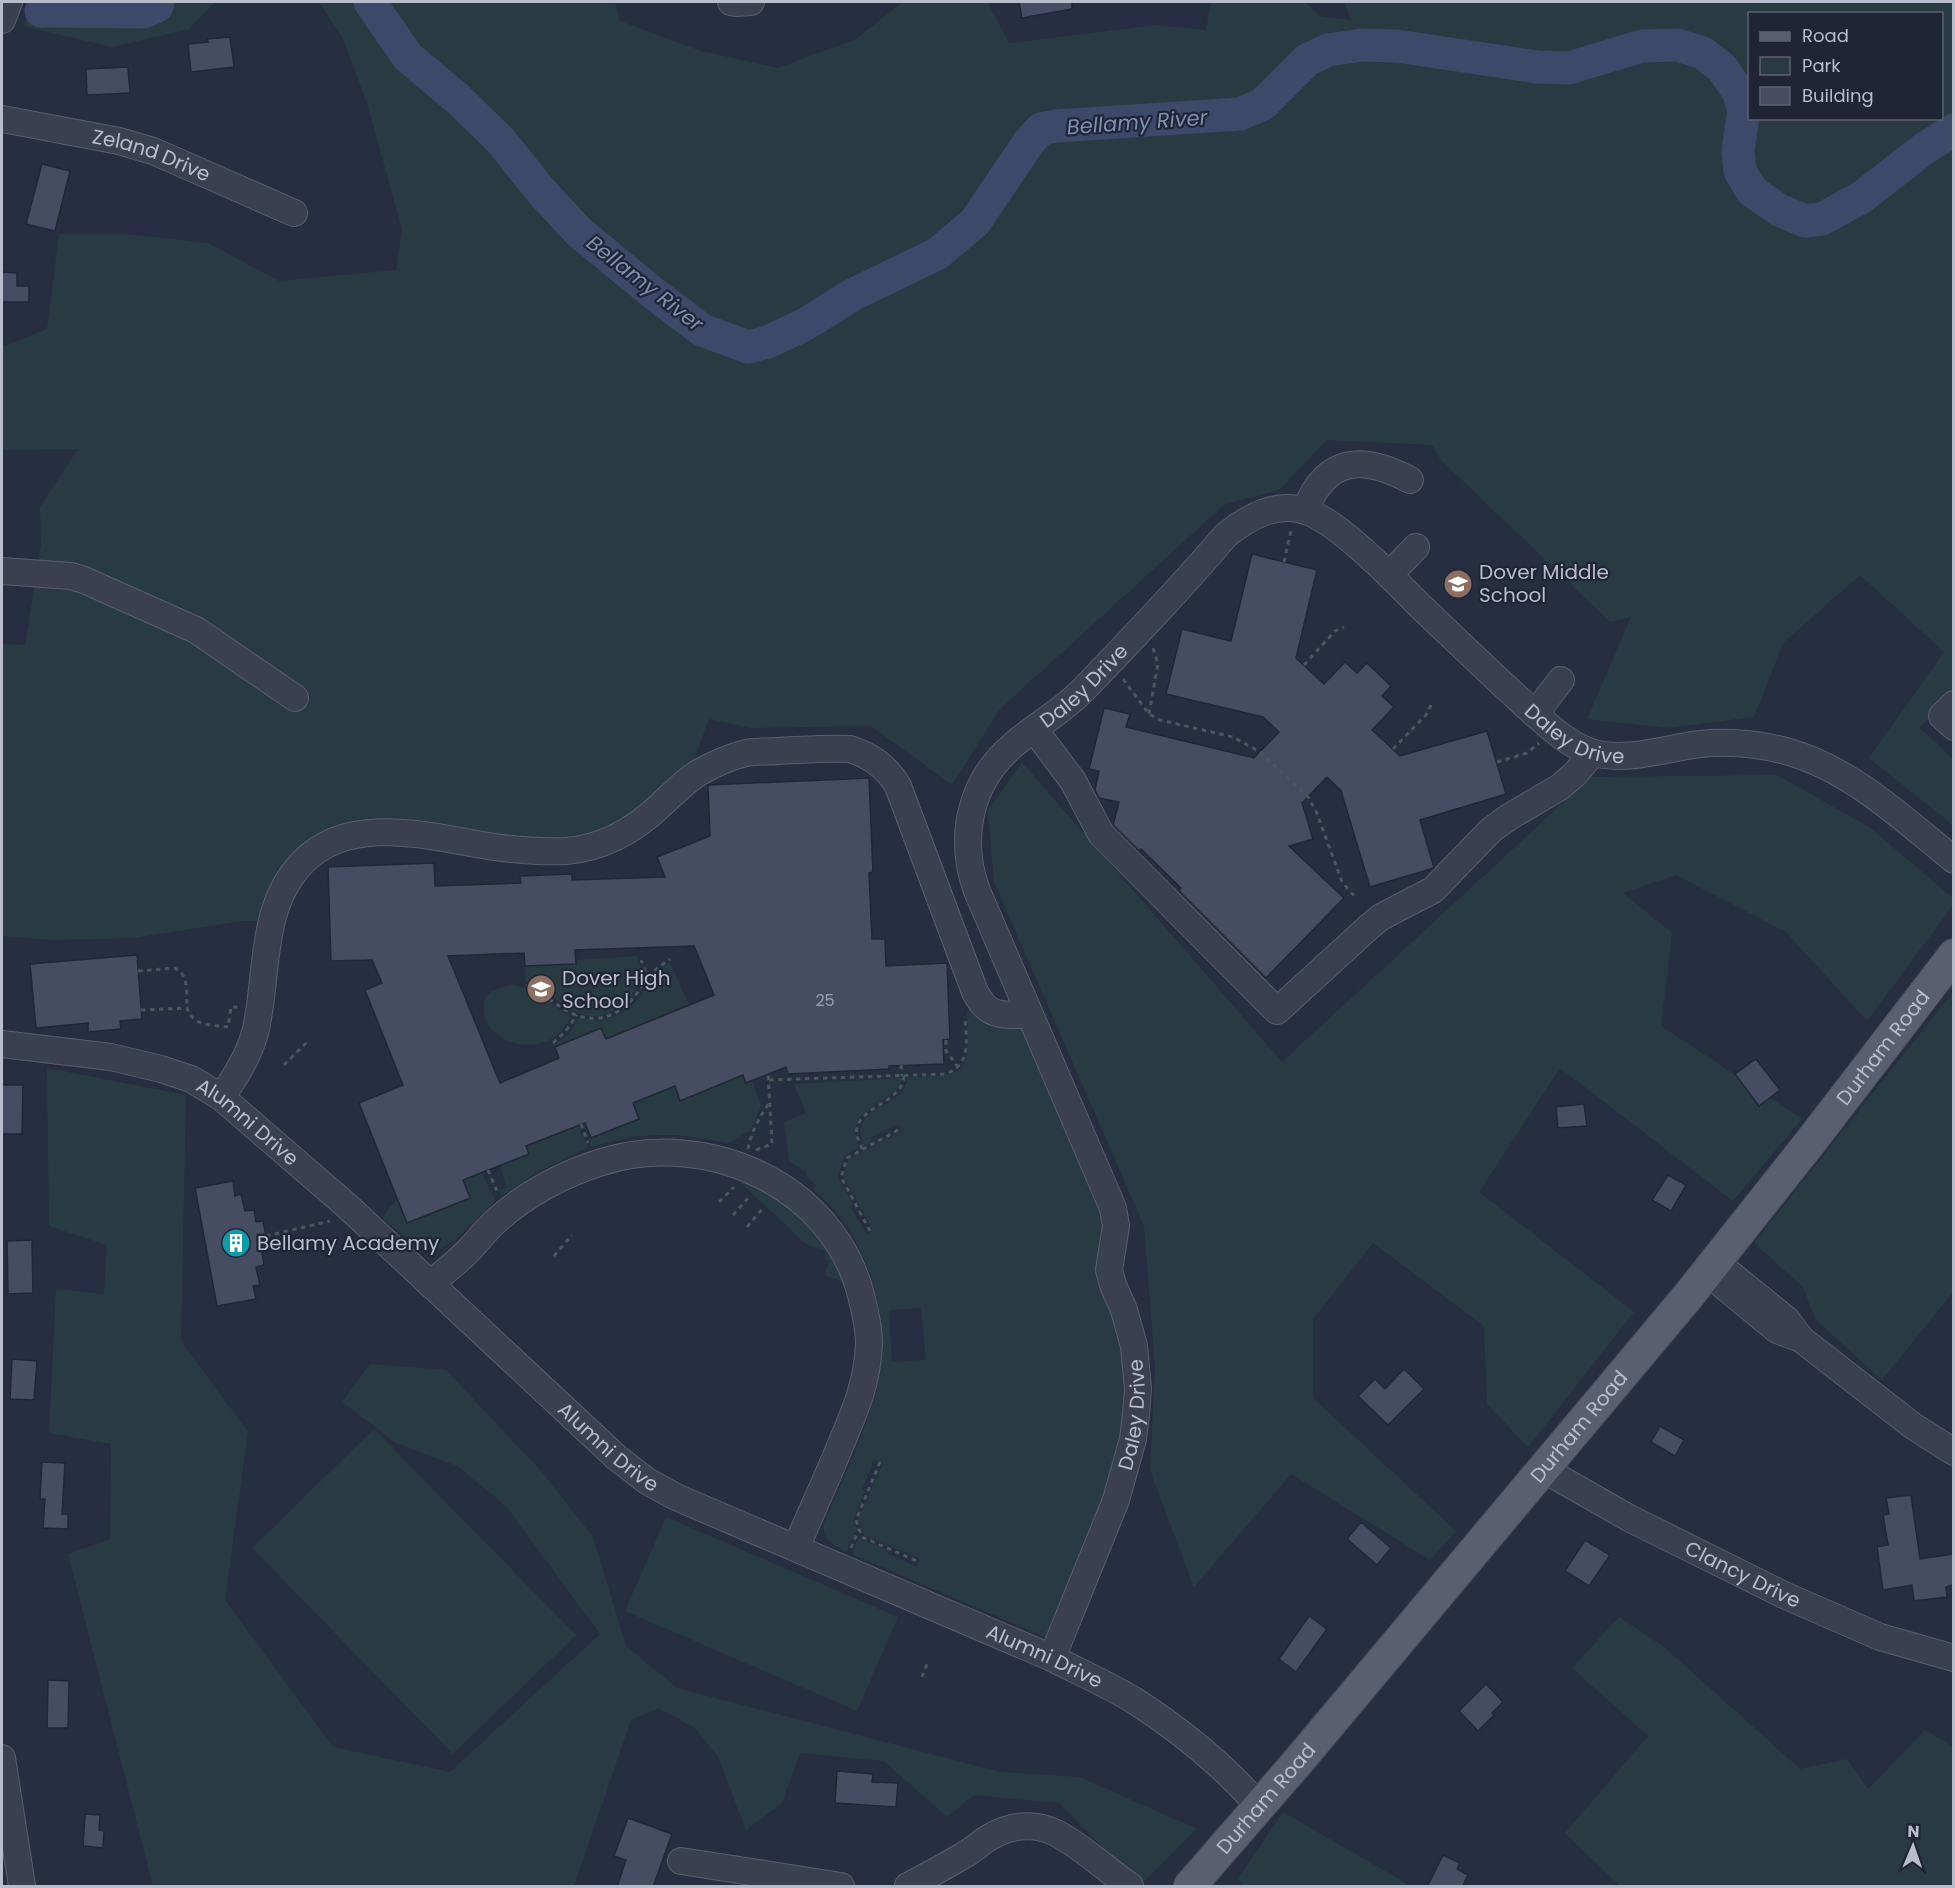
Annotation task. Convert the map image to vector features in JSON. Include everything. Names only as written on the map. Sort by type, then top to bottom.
[{"type":"main road","name":"Durham Road","points":[[1190,1887],[1713,1265],[1953,955]]},
{"type":"street","points":[[2,20],[9,2]]},
{"type":"street","points":[[731,2],[751,2]]},
{"type":"street","name":"Zeland Drive","points":[[2,119],[119,141],[153,151],[294,213]]},
{"type":"street","points":[[1299,517],[1318,484],[1327,474],[1338,468],[1365,464],[1383,467],[1410,480]]},
{"type":"street","name":"Daley Drive","points":[[1052,1658],[1116,1500],[1133,1438],[1138,1389],[1136,1365],[1129,1328],[1109,1270],[1116,1226],[1113,1208],[1029,1015],[972,875],[967,842],[972,808],[987,774],[1011,747],[1082,691],[1227,535],[1247,519],[1263,512],[1284,508],[1299,517],[1334,528],[1389,575],[1535,714],[1564,738],[1593,753],[1619,755],[1644,754],[1700,744],[1730,742],[1785,751],[1830,768],[1856,784],[1953,860]]},
{"type":"street","points":[[1389,575],[1416,547]]},
{"type":"street","points":[[2,571],[70,576],[84,580],[196,630],[295,698]]},
{"type":"street","points":[[1535,714],[1561,680]]},
{"type":"street","points":[[1953,704],[1942,716],[1953,727]]},
{"type":"street","points":[[1034,729],[1072,781],[1101,834],[1277,1011],[1370,926],[1382,917],[1433,890],[1491,830],[1560,787],[1593,753]]},
{"type":"street","points":[[221,1097],[246,1060],[254,1035],[268,933],[276,909],[294,873],[303,861],[326,845],[351,836],[396,831],[429,834],[495,847],[550,851],[582,848],[613,839],[633,828],[697,774],[720,762],[747,753],[850,749],[874,759],[884,767],[898,786],[983,1007],[1002,1015],[1029,1015]]},
{"type":"street","name":"Alumni Drive","points":[[2,1044],[111,1057],[191,1079],[221,1097],[346,1205],[631,1469],[676,1497],[1052,1658],[1134,1701],[1182,1736],[1237,1781],[1259,1806]]},
{"type":"street","points":[[430,1284],[470,1249],[495,1221],[517,1205],[567,1176],[601,1162],[642,1153],[663,1151],[690,1153],[730,1162],[760,1173],[784,1188],[804,1203],[824,1223],[849,1259],[865,1307],[869,1342],[860,1400],[796,1548]]},
{"type":"street","points":[[1713,1265],[1729,1273],[1787,1320],[1801,1339],[1913,1426],[1953,1452]]},
{"type":"street","name":"Clancy Drive","points":[[1543,1469],[1629,1518],[1784,1595],[1880,1637],[1953,1658]]},
{"type":"street","points":[[2,1758],[7,1830],[22,1887]]},
{"type":"street","points":[[908,1887],[967,1854],[990,1837],[1009,1828],[1026,1826],[1040,1827],[1075,1845],[1130,1887]]},
{"type":"street","points":[[681,1861],[841,1887]]},
{"type":"path","points":[[1284,562],[1299,517]]},
{"type":"path","points":[[1304,666],[1335,632],[1344,627]]},
{"type":"path","points":[[1149,714],[1158,664],[1151,641]]},
{"type":"path","points":[[1120,675],[1149,714],[1160,720],[1233,737],[1260,752],[1308,797],[1316,810],[1342,882],[1356,898]]},
{"type":"path","points":[[1393,749],[1426,715],[1431,705]]},
{"type":"path","points":[[1497,762],[1527,753],[1542,740]]},
{"type":"path","points":[[526,985],[542,993],[562,1008],[577,1015],[596,1018],[615,1014],[633,1000],[648,975],[669,959]]},
{"type":"path","points":[[641,960],[648,975]]},
{"type":"path","points":[[138,971],[174,968],[180,970],[185,978],[189,1015],[196,1021],[228,1027],[231,1007],[248,1008]]},
{"type":"path","points":[[769,1080],[945,1074],[959,1067],[965,1057],[965,1014],[968,1006],[977,996]]},
{"type":"path","points":[[141,1010],[187,1008]]},
{"type":"path","points":[[553,1043],[565,1032],[577,1015]]},
{"type":"path","points":[[946,1040],[946,1051],[959,1067]]},
{"type":"path","points":[[284,1065],[309,1041]]},
{"type":"path","points":[[862,1149],[857,1136],[858,1124],[866,1115],[898,1092],[904,1084],[901,1065]]},
{"type":"path","points":[[748,1153],[772,1144],[768,1074]]},
{"type":"path","points":[[750,1141],[761,1114],[770,1102]]},
{"type":"path","points":[[581,1124],[591,1150]]},
{"type":"path","points":[[870,1232],[841,1177],[847,1158],[900,1129]]},
{"type":"path","points":[[488,1170],[501,1201]]},
{"type":"path","points":[[719,1202],[737,1184]]},
{"type":"path","points":[[733,1215],[750,1196]]},
{"type":"path","points":[[747,1227],[763,1208]]},
{"type":"path","points":[[266,1236],[321,1225],[334,1219]]},
{"type":"path","points":[[554,1256],[572,1235]]},
{"type":"path","points":[[880,1462],[856,1520],[862,1537],[919,1562]]},
{"type":"path","points":[[848,1556],[859,1529]]},
{"type":"path","points":[[922,1677],[927,1664]]},
{"type":"green space","points":[[34,2],[215,2],[189,29],[112,47],[23,26]]},
{"type":"green space","points":[[319,2],[615,2],[620,21],[701,51],[778,68],[856,39],[903,2],[987,2],[1009,43],[1156,25],[1206,30],[1211,2],[1305,2],[1321,17],[1351,20],[1344,2],[1953,2],[1954,689],[1920,728],[1953,759],[1953,825],[1869,758],[1944,652],[1860,575],[1783,643],[1754,717],[1666,728],[1587,719],[1631,617],[1610,622],[1440,459],[1432,445],[1327,440],[1279,490],[1225,504],[1000,709],[952,785],[871,726],[751,728],[709,719],[690,771],[630,819],[583,837],[494,839],[334,830],[260,921],[242,921],[133,938],[54,940],[2,936],[2,644],[25,645],[41,545],[40,507],[78,449],[2,450],[2,347],[47,329],[59,234],[127,234],[208,243],[279,281],[396,270],[402,229],[367,103],[342,37]]},
{"type":"green space","points":[[1022,762],[1282,1062],[1591,777],[1777,775],[1869,827],[1953,898],[1953,905],[1867,1021],[1786,932],[1676,875],[1623,893],[1672,933],[1661,1026],[1802,1119],[1733,1201],[1560,1068],[1479,1192],[1634,1312],[1528,1447],[1487,1404],[1484,1326],[1373,1243],[1313,1319],[1313,1398],[1456,1531],[1430,1560],[1291,1474],[1194,1587],[1150,1470],[1155,1366],[1144,1226],[994,882],[988,810]]},
{"type":"green space","points":[[636,956],[644,975],[639,985],[625,1002],[607,1014],[586,1015],[574,1011],[540,988],[526,983],[525,966],[576,964],[576,960]]},
{"type":"green space","points":[[670,963],[689,1005],[606,1039],[601,1028],[555,1047],[554,1045],[569,1034],[579,1018],[600,1021],[622,1014],[640,997],[652,975]]},
{"type":"green space","points":[[508,985],[534,992],[571,1017],[556,1036],[544,1042],[531,1045],[506,1040],[495,1033],[488,1024],[484,1012],[485,998],[492,991]]},
{"type":"green space","points":[[1953,992],[1953,1292],[1882,1380],[1816,1320],[1802,1286],[1754,1243]]},
{"type":"green space","points":[[970,1008],[1023,1029],[1104,1219],[1104,1235],[1101,1237],[1097,1271],[1123,1354],[1125,1379],[1122,1427],[1099,1511],[1048,1638],[852,1554],[858,1538],[889,1551],[888,1554],[917,1567],[921,1559],[864,1535],[858,1520],[883,1463],[874,1460],[853,1520],[857,1529],[846,1552],[827,1538],[824,1530],[824,1524],[850,1465],[871,1408],[878,1378],[881,1348],[880,1317],[870,1275],[850,1231],[839,1215],[813,1189],[817,1185],[806,1176],[806,1172],[789,1161],[784,1122],[806,1113],[794,1084],[902,1078],[896,1090],[859,1117],[855,1132],[859,1148],[844,1156],[838,1177],[853,1204],[850,1206],[867,1235],[873,1230],[843,1176],[849,1159],[902,1131],[898,1124],[870,1138],[872,1142],[864,1146],[860,1133],[863,1123],[869,1115],[898,1096],[907,1078],[954,1073],[961,1068],[967,1050],[967,1013]],"holes":[[[921,1308],[926,1360],[892,1362],[889,1310]]]},
{"type":"green space","points":[[47,1068],[186,1095],[181,1341],[248,1432],[225,1600],[333,1747],[450,1772],[600,1634],[506,1506],[457,1466],[396,1443],[342,1402],[370,1364],[446,1370],[542,1472],[593,1537],[626,1646],[677,1688],[1000,1772],[1080,1777],[1197,1829],[1140,1885],[1059,1803],[974,1795],[947,1817],[884,1761],[800,1753],[782,1803],[746,1830],[718,1757],[695,1728],[659,1708],[631,1720],[574,1886],[153,1886],[68,1554],[110,1539],[111,1444],[49,1433],[56,1289],[104,1294],[107,1245],[49,1226]]},
{"type":"green space","points":[[743,1075],[746,1083],[752,1081],[761,1106],[751,1130],[728,1143],[678,1135],[653,1135],[632,1137],[591,1147],[589,1139],[639,1119],[633,1103],[675,1086],[681,1100]]},
{"type":"green space","points":[[578,1125],[588,1148],[539,1171],[502,1196],[499,1189],[507,1188],[500,1166],[529,1154],[526,1146]]},
{"type":"green space","points":[[482,1173],[495,1201],[456,1239],[440,1249],[416,1247],[383,1218],[398,1200],[408,1223],[470,1199],[463,1180]]},
{"type":"green space","points":[[744,1179],[778,1196],[802,1217],[832,1258],[842,1281],[824,1275],[830,1261],[824,1258],[826,1252],[806,1244],[741,1183]]},
{"type":"green space","points":[[374,1429],[576,1635],[453,1754],[252,1548]]},
{"type":"green space","points":[[666,1517],[898,1617],[857,1711],[625,1611]]},
{"type":"green space","points":[[1619,1617],[1664,1647],[1800,1769],[1847,1759],[1868,1789],[1925,1730],[1953,1747],[1953,1886],[1620,1886],[1565,1833],[1648,1736],[1572,1668]]},
{"type":"green space","points":[[1283,1812],[1409,1886],[1245,1886],[1238,1879]]},
{"type":"building","points":[[1019,2],[1072,2],[1072,9],[1022,18]]},
{"type":"building","points":[[230,37],[234,67],[191,72],[188,44],[208,42],[207,39]]},
{"type":"building","points":[[128,67],[130,93],[87,95],[86,69]]},
{"type":"building","points":[[42,164],[70,171],[55,231],[26,224]]},
{"type":"building","points":[[2,272],[17,273],[17,286],[29,286],[29,302],[2,302]]},
{"type":"building","points":[[1252,554],[1317,570],[1296,658],[1324,684],[1345,662],[1357,673],[1367,663],[1391,686],[1382,696],[1394,707],[1372,730],[1400,756],[1487,731],[1506,794],[1420,820],[1434,868],[1370,887],[1341,791],[1327,777],[1302,803],[1313,839],[1289,846],[1344,898],[1266,978],[1179,891],[1181,888],[1113,825],[1119,802],[1099,798],[1095,790],[1099,771],[1089,769],[1104,708],[1130,714],[1126,727],[1254,758],[1279,732],[1263,717],[1166,694],[1182,629],[1231,641]]},
{"type":"building","name":"Dover High School","points":[[869,778],[873,872],[869,873],[872,939],[885,939],[886,966],[947,963],[950,1039],[943,1040],[944,1064],[788,1074],[786,1067],[746,1083],[743,1075],[680,1101],[675,1086],[633,1103],[639,1119],[591,1138],[585,1123],[526,1146],[529,1154],[463,1180],[470,1198],[407,1223],[359,1103],[403,1085],[365,990],[382,983],[372,960],[331,961],[328,867],[434,863],[435,886],[521,883],[520,876],[572,874],[572,880],[665,877],[657,857],[710,836],[708,785]],"holes":[[[694,946],[714,995],[606,1039],[601,1028],[555,1047],[559,1058],[500,1083],[448,956],[524,953],[525,966],[576,964],[575,950]]]},
{"type":"building","points":[[137,955],[142,1019],[120,1021],[121,1029],[88,1032],[88,1023],[36,1028],[30,964]]},
{"type":"building","points":[[1756,1059],[1780,1090],[1759,1106],[1735,1074]]},
{"type":"building","points":[[2,1085],[23,1085],[22,1134],[2,1134]]},
{"type":"building","points":[[1584,1104],[1587,1126],[1558,1128],[1556,1107]]},
{"type":"building","points":[[1668,1175],[1686,1185],[1671,1211],[1652,1200]]},
{"type":"building","name":"Bellamy Academy","points":[[233,1181],[235,1196],[241,1194],[245,1211],[254,1210],[256,1222],[263,1221],[269,1251],[262,1252],[264,1265],[256,1267],[260,1285],[253,1286],[256,1299],[217,1306],[195,1188]]},
{"type":"building","points":[[32,1240],[33,1293],[8,1294],[7,1241]]},
{"type":"building","points":[[12,1359],[37,1361],[34,1400],[10,1399]]},
{"type":"building","points":[[1404,1369],[1424,1389],[1388,1425],[1358,1396],[1375,1379],[1385,1389]]},
{"type":"building","points":[[1660,1426],[1684,1440],[1675,1456],[1651,1442]]},
{"type":"building","points":[[42,1462],[65,1463],[62,1514],[68,1514],[68,1529],[43,1528],[45,1499],[40,1499]]},
{"type":"building","points":[[1911,1495],[1920,1559],[1953,1554],[1953,1585],[1946,1587],[1947,1597],[1914,1601],[1912,1585],[1883,1590],[1877,1547],[1888,1545],[1883,1515],[1889,1514],[1886,1498]]},
{"type":"building","points":[[1361,1522],[1391,1548],[1377,1565],[1347,1539]]},
{"type":"building","points":[[1585,1540],[1610,1555],[1589,1586],[1565,1571]]},
{"type":"building","points":[[1309,1616],[1327,1629],[1296,1672],[1279,1659]]},
{"type":"building","points":[[48,1680],[69,1681],[68,1728],[47,1728]]},
{"type":"building","points":[[1486,1684],[1503,1702],[1478,1731],[1459,1711]]},
{"type":"building","points":[[837,1771],[873,1774],[872,1782],[898,1783],[896,1807],[835,1803]]},
{"type":"building","points":[[85,1814],[100,1815],[99,1830],[104,1831],[103,1848],[83,1846]]},
{"type":"building","points":[[628,1818],[672,1834],[653,1887],[617,1887],[626,1860],[614,1856]]},
{"type":"building","points":[[1443,1855],[1460,1863],[1457,1869],[1468,1875],[1462,1887],[1427,1887]]},
{"type":"waterway","points":[[96,2],[97,11]]},
{"type":"waterway","name":"Bellamy River","points":[[41,11],[144,12],[157,6],[158,2]]},
{"type":"waterway","name":"Bellamy River","points":[[370,2],[408,57],[458,99],[501,141],[541,191],[579,232],[702,330],[748,347],[768,342],[804,325],[852,295],[937,254],[975,222],[1029,142],[1041,129],[1056,126],[1240,114],[1263,104],[1307,60],[1328,50],[1362,45],[1397,46],[1537,67],[1569,68],[1642,46],[1677,45],[1703,53],[1722,68],[1738,91],[1744,110],[1738,150],[1740,171],[1752,191],[1779,210],[1805,221],[1822,219],[1862,197],[1925,148],[1954,130]]},
{"type":"place","name":"Dover Middle School","points":[[1458,584]]},
{"type":"place","name":"Dover High School","points":[[541,989]]},
{"type":"place","name":"Bellamy Academy","points":[[236,1243]]}]
